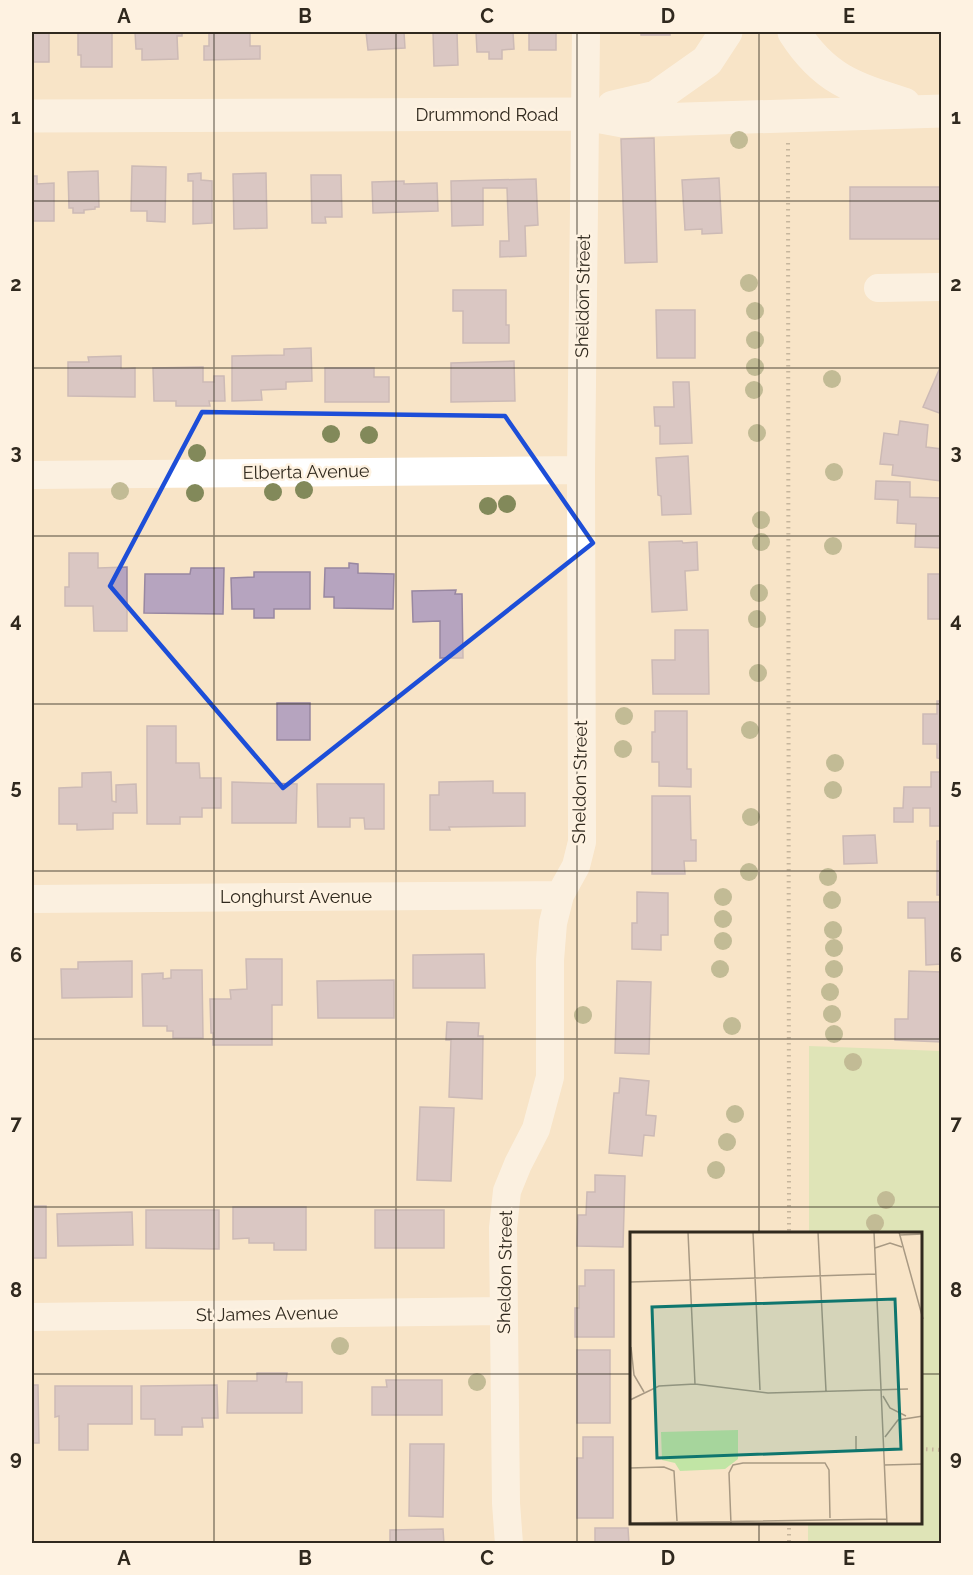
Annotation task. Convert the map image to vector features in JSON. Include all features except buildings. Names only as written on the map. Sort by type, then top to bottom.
[{"type":"main road","points":[[585,114],[656,97],[707,61],[726,32]]},
{"type":"main road","points":[[794,32],[807,51],[832,76],[868,93],[934,111]]},
{"type":"main road","name":"Drummond Road","points":[[32,116],[585,114],[623,121],[934,111]]},
{"type":"street","name":"Sheldon Street","points":[[509,1544],[506,1503],[503,1228],[507,1191],[536,1129],[549,1077],[550,960],[553,923],[560,895],[576,866],[582,842],[581,470],[586,32]]},
{"type":"street","points":[[878,288],[942,287]]},
{"type":"street","name":"Elberta Avenue","points":[[32,475],[581,470]]},
{"type":"street","name":"Longhurst Avenue","points":[[32,899],[560,895]]},
{"type":"street","name":"St James Avenue","points":[[32,1317],[503,1311]]},
{"type":"path","points":[[788,115],[789,1232]]},
{"type":"path","points":[[922,1449],[942,1450]]},
{"type":"path","points":[[789,1524],[789,1544]]},
{"type":"highlighted area","points":[[202,412],[505,416],[593,543],[283,788],[110,586]]},
{"type":"green space","points":[[809,1046],[941,1051],[941,1543],[808,1543],[808,1524],[922,1524],[922,1232],[809,1232]]}]
